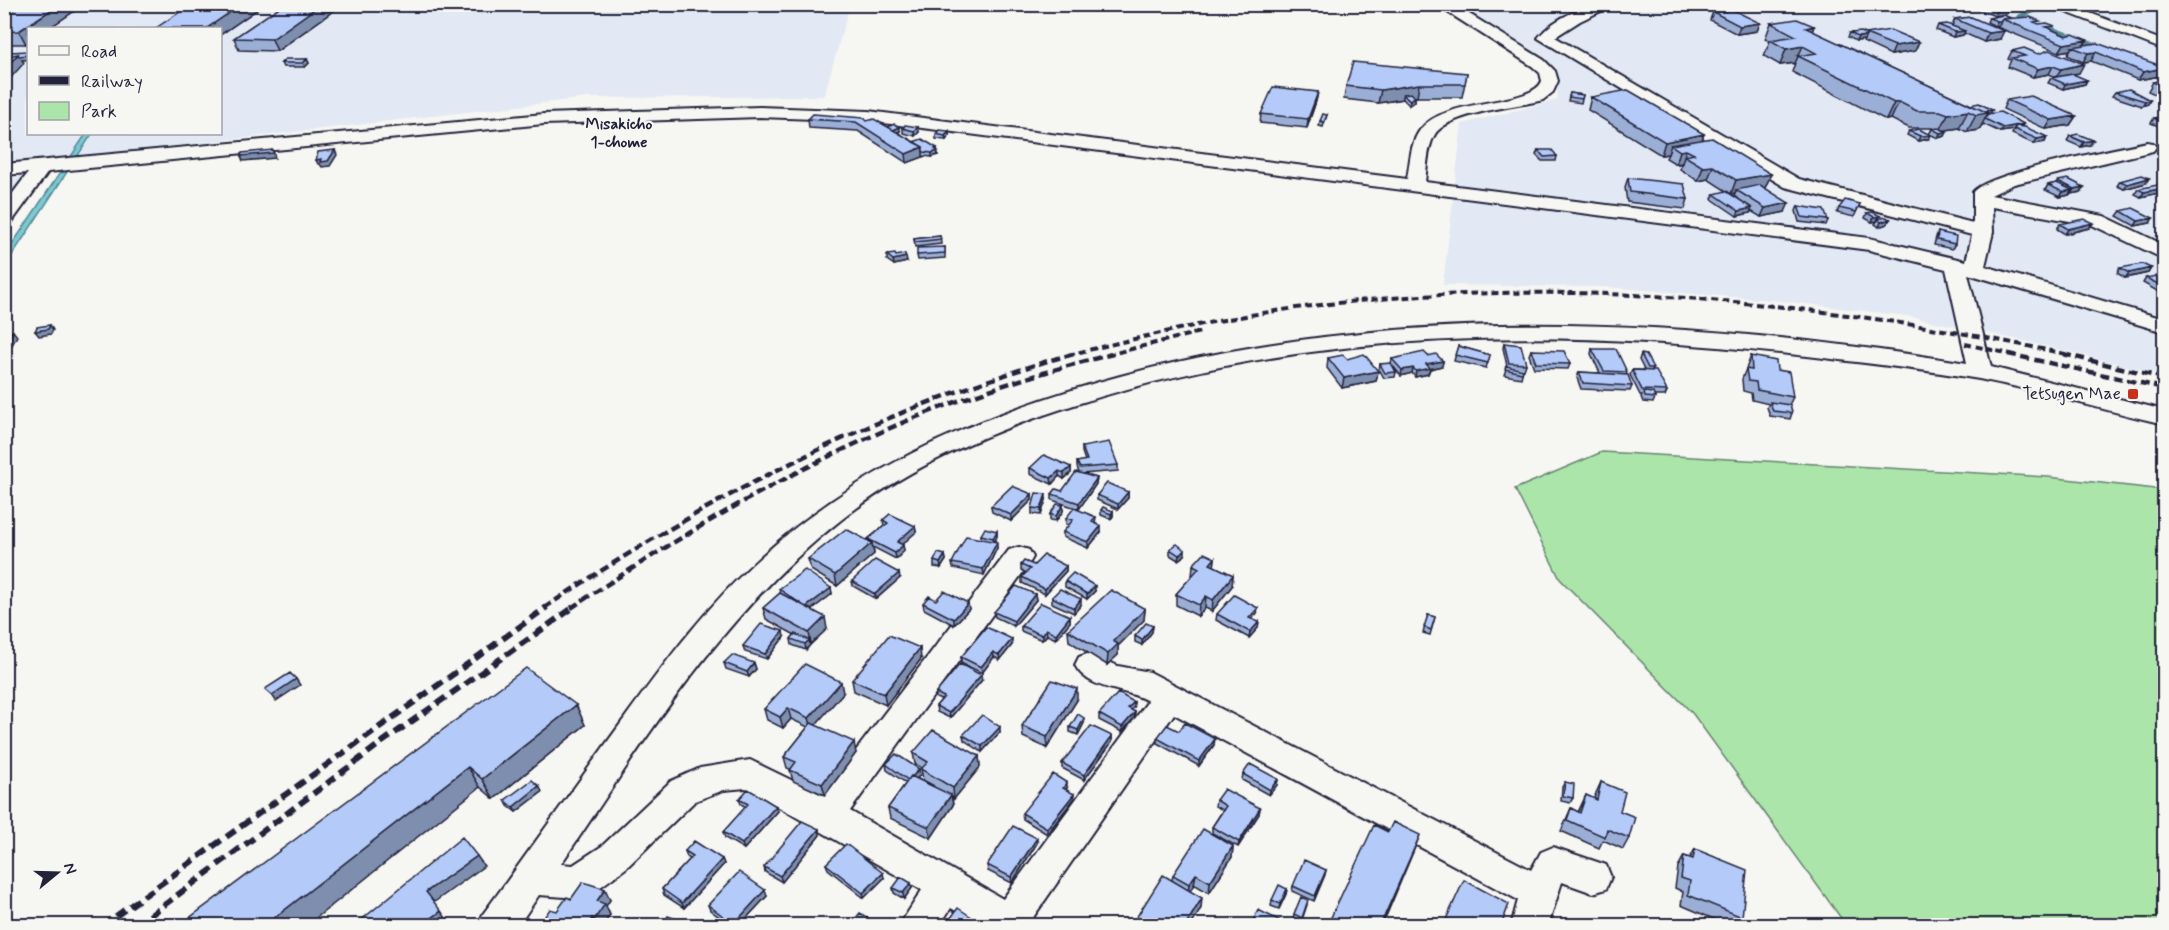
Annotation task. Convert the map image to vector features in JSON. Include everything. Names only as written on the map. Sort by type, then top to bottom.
[{"type":"street","points":[[1415,187],[1426,132],[1434,125],[1449,118],[1537,97],[1547,89],[1550,81],[1547,71],[1538,63],[1442,4]]},
{"type":"street","points":[[1609,4],[1585,12],[1556,28],[1545,38],[1792,183],[1983,232]]},
{"type":"street","points":[[2052,4],[2164,46]]},
{"type":"street","points":[[4,170],[586,116],[756,111],[868,116],[1869,244],[1965,267],[2164,326]]},
{"type":"street","points":[[1980,372],[1965,267],[1983,232],[1982,192],[2008,180],[2147,147]]},
{"type":"street","points":[[4,219],[56,165]]},
{"type":"street","points":[[1982,199],[2097,220],[2164,253]]},
{"type":"street","points":[[495,926],[674,675],[721,614],[771,566],[837,509],[908,466],[975,433],[1059,401],[1157,370],[1263,349],[1356,338],[1557,329],[1655,333],[1747,341],[1980,372],[2164,417]]},
{"type":"street","points":[[827,814],[1019,557]]},
{"type":"street","points":[[1090,665],[1112,677],[1139,681],[1538,892]]},
{"type":"street","points":[[531,878],[578,882],[614,857],[682,791],[700,782],[724,776],[750,774],[827,814],[1013,923],[1168,698]]},
{"type":"street","points":[[1529,926],[1538,892],[1553,863],[1593,876]]},
{"type":"street","points":[[917,926],[947,884]]},
{"type":"shaded area","points":[[5,5],[850,5],[824,96],[586,98],[40,162],[5,210]]},
{"type":"shaded area","points":[[1456,5],[2164,5],[2164,375],[2020,340],[1907,316],[1773,300],[1606,287],[1443,285],[1462,124],[1557,100],[1557,68]]},
{"type":"green space","points":[[1602,452],[2048,477],[2164,490],[2164,925],[1846,925],[1693,714],[1560,579],[1515,489]]},
{"type":"water","points":[[85,135],[91,135],[5,266],[5,255]]},
{"type":"building","points":[[22,4],[60,4],[19,31],[4,32],[4,15]]},
{"type":"building","points":[[192,4],[242,4],[208,27],[158,27]]},
{"type":"building","points":[[284,4],[321,4],[272,39],[234,38]]},
{"type":"building","points":[[1733,10],[1760,23],[1740,26],[1713,12]]},
{"type":"building","points":[[2003,15],[2011,18],[1997,21],[1989,18]]},
{"type":"building","points":[[1971,17],[2004,31],[1988,33],[1955,19]]},
{"type":"building","points":[[2030,17],[2040,21],[2034,22],[2039,24],[2047,23],[2055,26],[2046,27],[2066,36],[2073,34],[2087,40],[2064,44],[2002,19]]},
{"type":"building","points":[[1797,19],[1814,26],[1806,28],[1988,113],[1976,115],[1968,111],[1948,114],[1940,111],[1917,111],[1899,102],[1894,103],[1798,56],[1816,53],[1803,46],[1786,49],[1770,40],[1796,36],[1771,23]]},
{"type":"building","points":[[1947,24],[1965,31],[1955,32],[1938,25]]},
{"type":"building","points":[[1890,30],[1919,42],[1895,46],[1866,34]]},
{"type":"building","points":[[1861,32],[1866,36],[1858,37],[1850,33]]},
{"type":"building","points":[[2097,43],[2164,68],[2143,72],[2096,52],[2088,53],[2072,47]]},
{"type":"building","points":[[2024,48],[2038,54],[2049,50],[2084,64],[2061,69],[2053,66],[2038,69],[2012,58],[2025,56],[2012,51]]},
{"type":"building","points":[[27,51],[27,55],[4,57],[10,52]]},
{"type":"building","points":[[18,54],[4,70],[4,57]]},
{"type":"building","points":[[285,59],[307,59],[303,63],[281,63]]},
{"type":"building","points":[[1353,62],[1467,73],[1465,84],[1419,84],[1381,90],[1346,86]]},
{"type":"building","points":[[2073,74],[2087,80],[2065,84],[2051,78]]},
{"type":"building","points":[[2164,80],[2164,87],[2153,82]]},
{"type":"building","points":[[1273,87],[1318,92],[1308,119],[1261,114]]},
{"type":"building","points":[[2129,89],[2150,100],[2145,101],[2115,92]]},
{"type":"building","points":[[1628,90],[1704,134],[1665,142],[1591,97]]},
{"type":"building","points":[[1411,93],[1415,97],[1410,100],[1403,94]]},
{"type":"building","points":[[1570,93],[1583,95],[1582,99],[1569,97]]},
{"type":"building","points":[[2031,96],[2076,116],[2051,120],[2007,100]]},
{"type":"building","points":[[1979,103],[1992,110],[1984,111],[1970,105]]},
{"type":"building","points":[[2000,112],[2024,124],[2003,128],[1985,119],[1988,114]]},
{"type":"building","points":[[813,114],[864,118],[867,121],[874,119],[923,147],[906,154],[856,122],[808,119]]},
{"type":"building","points":[[1323,114],[1327,115],[1324,122],[1320,121]]},
{"type":"building","points":[[2154,118],[2164,119],[2164,121]]},
{"type":"building","points":[[894,124],[900,127],[893,130],[888,127]]},
{"type":"building","points":[[905,125],[918,127],[914,131],[903,128]]},
{"type":"building","points":[[2016,126],[2025,127],[2047,137],[2037,139],[2014,129]]},
{"type":"building","points":[[1939,128],[1947,132],[1940,133],[1932,129]]},
{"type":"building","points":[[1919,129],[1930,135],[1920,136],[1909,131]]},
{"type":"building","points":[[939,130],[949,131],[945,136],[936,134]]},
{"type":"building","points":[[2078,134],[2093,140],[2084,142],[2070,136]]},
{"type":"building","points":[[1712,138],[1771,174],[1736,180],[1713,166],[1703,167],[1685,156],[1694,154],[1686,150],[1680,151],[1671,145]]},
{"type":"building","points":[[922,139],[938,151],[924,152],[923,147],[913,142]]},
{"type":"building","points":[[273,150],[273,153],[241,156],[242,153]]},
{"type":"building","points":[[335,150],[328,161],[316,160],[318,152]]},
{"type":"building","points":[[1538,150],[1552,150],[1557,156],[1544,157]]},
{"type":"building","points":[[2142,175],[2149,178],[2127,184],[2120,181]]},
{"type":"building","points":[[1628,178],[1684,184],[1688,199],[1630,192]]},
{"type":"building","points":[[2068,179],[2084,187],[2074,189],[2058,181]]},
{"type":"building","points":[[2057,183],[2072,190],[2063,192],[2048,185]]},
{"type":"building","points":[[2162,184],[2164,188],[2144,192],[2138,189]]},
{"type":"building","points":[[1760,185],[1789,203],[1765,208],[1736,190]]},
{"type":"building","points":[[1726,191],[1752,208],[1739,211],[1714,194]]},
{"type":"building","points":[[1845,200],[1860,204],[1856,212],[1839,208]]},
{"type":"building","points":[[1798,206],[1824,210],[1828,220],[1802,217]]},
{"type":"building","points":[[2133,208],[2153,218],[2138,221],[2121,211]]},
{"type":"building","points":[[1873,212],[1880,216],[1874,217],[1867,213]]},
{"type":"building","points":[[1886,217],[1890,219],[1881,222],[1878,219]]},
{"type":"building","points":[[2084,219],[2093,223],[2068,229],[2060,224]]},
{"type":"building","points":[[1938,232],[1956,236],[1955,244],[1937,240]]},
{"type":"building","points":[[940,236],[941,239],[915,242],[914,239]]},
{"type":"building","points":[[945,247],[945,253],[917,255],[917,248]]},
{"type":"building","points":[[895,254],[896,256],[905,254],[906,257],[893,260],[887,255]]},
{"type":"building","points":[[2142,264],[2151,268],[2129,273],[2120,268]]},
{"type":"building","points":[[2156,276],[2164,280],[2164,287],[2146,278]]},
{"type":"building","points":[[50,325],[48,329],[35,331],[37,327]]},
{"type":"building","points":[[13,331],[9,340],[4,340],[4,333]]},
{"type":"building","points":[[1504,343],[1521,345],[1526,364],[1509,363]]},
{"type":"building","points":[[1458,346],[1490,355],[1488,363],[1455,355]]},
{"type":"building","points":[[1592,349],[1616,349],[1627,372],[1604,371]]},
{"type":"building","points":[[1531,350],[1564,351],[1570,364],[1536,363]]},
{"type":"building","points":[[1424,352],[1428,356],[1436,354],[1443,361],[1426,364],[1430,368],[1416,371],[1413,368],[1402,370],[1392,359]]},
{"type":"building","points":[[1364,354],[1378,371],[1344,378],[1328,358],[1343,355],[1347,359]]},
{"type":"building","points":[[1641,354],[1646,355],[1653,368],[1648,368]]},
{"type":"building","points":[[1751,356],[1776,361],[1777,370],[1789,372],[1793,397],[1757,390],[1756,382],[1748,381],[1746,369],[1752,370]]},
{"type":"building","points":[[1391,363],[1396,372],[1385,373],[1380,364]]},
{"type":"building","points":[[1506,366],[1523,370],[1522,373],[1505,369]]},
{"type":"building","points":[[1632,370],[1656,371],[1667,391],[1642,390]]},
{"type":"building","points":[[1579,372],[1628,375],[1632,386],[1583,383]]},
{"type":"building","points":[[1644,392],[1653,393],[1655,398],[1645,397]]},
{"type":"building","points":[[1770,402],[1790,405],[1792,413],[1773,411]]},
{"type":"building","points":[[1109,442],[1118,465],[1080,468],[1077,462],[1087,460],[1082,447]]},
{"type":"building","points":[[1044,455],[1071,467],[1064,473],[1059,471],[1051,478],[1030,468]]},
{"type":"building","points":[[1076,472],[1097,478],[1079,503],[1052,494],[1056,489],[1062,491]]},
{"type":"building","points":[[1107,483],[1128,492],[1118,504],[1097,495]]},
{"type":"building","points":[[1012,486],[1032,494],[1011,515],[991,506]]},
{"type":"building","points":[[1036,493],[1046,494],[1041,509],[1032,508]]},
{"type":"building","points":[[1057,504],[1063,505],[1056,516],[1050,514]]},
{"type":"building","points":[[1103,507],[1113,511],[1111,514],[1101,510]]},
{"type":"building","points":[[1074,508],[1096,517],[1092,522],[1101,526],[1088,542],[1063,532],[1073,520],[1066,518]]},
{"type":"building","points":[[890,514],[915,526],[897,542],[903,545],[895,553],[868,539],[888,523],[883,520]]},
{"type":"building","points":[[985,528],[997,531],[993,538],[981,535]]},
{"type":"building","points":[[846,529],[872,543],[835,575],[808,559]]},
{"type":"building","points":[[966,536],[997,542],[983,569],[952,563]]},
{"type":"building","points":[[1177,544],[1185,550],[1179,555],[1170,549]]},
{"type":"building","points":[[938,553],[945,555],[940,563],[934,561]]},
{"type":"building","points":[[1204,553],[1215,558],[1210,564],[1233,575],[1213,600],[1206,596],[1199,605],[1176,594],[1199,568],[1193,565]]},
{"type":"building","points":[[1044,555],[1066,566],[1045,589],[1022,577],[1030,569],[1021,565],[1024,561],[1034,565]]},
{"type":"building","points":[[875,560],[899,573],[875,594],[852,581]]},
{"type":"building","points":[[805,570],[831,588],[806,607],[779,589]]},
{"type":"building","points":[[1073,573],[1095,586],[1087,594],[1065,581]]},
{"type":"building","points":[[1016,586],[1035,594],[1014,621],[994,612]]},
{"type":"building","points":[[1060,589],[1081,599],[1074,608],[1052,597]]},
{"type":"building","points":[[1111,590],[1145,609],[1113,641],[1118,644],[1108,654],[1068,630]]},
{"type":"building","points":[[944,591],[968,603],[954,619],[923,603],[929,596],[936,600]]},
{"type":"building","points":[[780,593],[825,617],[809,633],[763,608]]},
{"type":"building","points":[[1234,595],[1258,608],[1249,618],[1259,622],[1250,632],[1217,614]]},
{"type":"building","points":[[1041,603],[1070,616],[1056,634],[1046,629],[1042,635],[1021,626]]},
{"type":"building","points":[[1428,615],[1435,617],[1431,630],[1424,627]]},
{"type":"building","points":[[1146,623],[1153,626],[1142,640],[1135,636]]},
{"type":"building","points":[[761,624],[783,631],[765,654],[743,646]]},
{"type":"building","points":[[986,627],[1012,639],[999,655],[993,652],[981,667],[961,657]]},
{"type":"building","points":[[795,634],[809,640],[805,644],[791,639]]},
{"type":"building","points":[[889,635],[920,648],[884,694],[852,680]]},
{"type":"building","points":[[732,655],[754,663],[747,672],[724,663]]},
{"type":"building","points":[[805,664],[841,682],[809,718],[788,708],[780,717],[764,709]]},
{"type":"building","points":[[960,664],[981,675],[949,713],[936,706],[944,697],[936,693]]},
{"type":"building","points":[[526,668],[576,705],[482,779],[468,767],[264,926],[193,926],[188,919]]},
{"type":"building","points":[[290,673],[296,679],[272,695],[265,689]]},
{"type":"building","points":[[1052,680],[1077,689],[1047,737],[1022,726]]},
{"type":"building","points":[[1118,693],[1134,702],[1128,708],[1135,712],[1122,727],[1099,714]]},
{"type":"building","points":[[1078,714],[1084,718],[1078,730],[1070,727]]},
{"type":"building","points":[[982,715],[1000,727],[982,746],[963,735]]},
{"type":"building","points":[[811,723],[854,742],[822,784],[790,770],[796,762],[784,757]]},
{"type":"building","points":[[1185,723],[1215,739],[1199,761],[1157,738],[1167,725],[1179,731]]},
{"type":"building","points":[[1091,726],[1112,736],[1084,775],[1062,763]]},
{"type":"building","points":[[933,730],[979,756],[953,788],[921,769],[928,762],[913,753]]},
{"type":"building","points":[[896,754],[919,769],[908,780],[886,764]]},
{"type":"building","points":[[1250,764],[1278,779],[1270,790],[1243,774]]},
{"type":"building","points":[[1053,774],[1067,783],[1063,788],[1074,794],[1047,828],[1022,813]]},
{"type":"building","points":[[911,776],[951,795],[929,827],[888,808]]},
{"type":"building","points":[[532,780],[539,786],[513,807],[505,800]]},
{"type":"building","points":[[1565,782],[1574,784],[1573,798],[1563,796]]},
{"type":"building","points":[[1601,782],[1625,792],[1620,811],[1635,817],[1629,838],[1607,829],[1605,837],[1567,820],[1571,808],[1580,813],[1586,795],[1597,800]]},
{"type":"building","points":[[748,789],[776,806],[742,844],[723,832],[748,804],[739,799]]},
{"type":"building","points":[[1224,789],[1260,808],[1239,842],[1212,827],[1226,806],[1216,800]]},
{"type":"building","points":[[802,821],[819,829],[780,876],[764,867]]},
{"type":"building","points":[[1393,822],[1420,835],[1380,926],[1327,926],[1374,825],[1388,832]]},
{"type":"building","points":[[1013,826],[1037,838],[1011,877],[987,865]]},
{"type":"building","points":[[1203,829],[1233,846],[1210,882],[1196,874],[1189,884],[1173,875]]},
{"type":"building","points":[[462,837],[477,856],[426,892],[441,911],[421,926],[354,926]]},
{"type":"building","points":[[694,841],[722,859],[682,903],[662,889],[693,856],[685,851]]},
{"type":"building","points":[[846,844],[883,873],[863,893],[826,864]]},
{"type":"building","points":[[1695,849],[1747,870],[1742,917],[1688,895],[1690,881],[1681,878],[1684,856],[1693,859]]},
{"type":"building","points":[[1304,860],[1326,870],[1315,896],[1293,886]]},
{"type":"building","points":[[739,872],[765,890],[734,924],[708,905]]},
{"type":"building","points":[[1163,875],[1202,898],[1185,926],[1131,926]]},
{"type":"building","points":[[901,877],[911,883],[903,893],[893,888]]},
{"type":"building","points":[[1464,880],[1509,904],[1501,926],[1443,926]]},
{"type":"building","points":[[583,882],[605,889],[597,901],[605,904],[594,920],[592,918],[587,926],[538,926],[550,909],[557,911],[567,897],[571,899]]},
{"type":"building","points":[[1279,885],[1287,889],[1280,904],[1272,900]]},
{"type":"building","points":[[1301,897],[1308,900],[1302,918],[1294,914]]},
{"type":"building","points":[[958,908],[985,926],[945,926]]},
{"type":"building","points":[[1258,910],[1289,925],[1289,926],[1251,926]]},
{"type":"building","points":[[860,913],[880,926],[849,926]]},
{"type":"building","points":[[668,916],[676,919],[672,926],[662,926]]},
{"type":"building","points":[[700,921],[706,926],[696,926]]},
{"type":"waterway","points":[[2021,4],[2035,10],[2019,17],[2029,21]]},
{"type":"waterway","points":[[2044,26],[2100,47]]},
{"type":"railway","points":[[1068,355],[1190,327],[1281,310],[1407,297],[1502,293],[1597,294],[1693,299],[1788,308],[1883,320],[2070,355]]},
{"type":"railway","points":[[1107,355],[1200,332]]},
{"type":"railway","points":[[1965,344],[2015,355]]},
{"type":"railway","points":[[544,608],[702,510],[812,453],[925,403],[1074,354]]},
{"type":"railway","points":[[571,608],[710,521],[855,444],[949,404],[1047,372],[1113,354]]},
{"type":"railway","points":[[2008,354],[2164,388]]},
{"type":"railway","points":[[2063,354],[2164,378]]},
{"type":"railway","points":[[102,926],[547,607]]},
{"type":"railway","points":[[136,926],[381,743],[574,607]]},
{"type":"place","name":"Tetsugen Mae","points":[[2133,394]]},
{"type":"district","name":"Misakicho 1-chome","points":[[619,133]]}]
